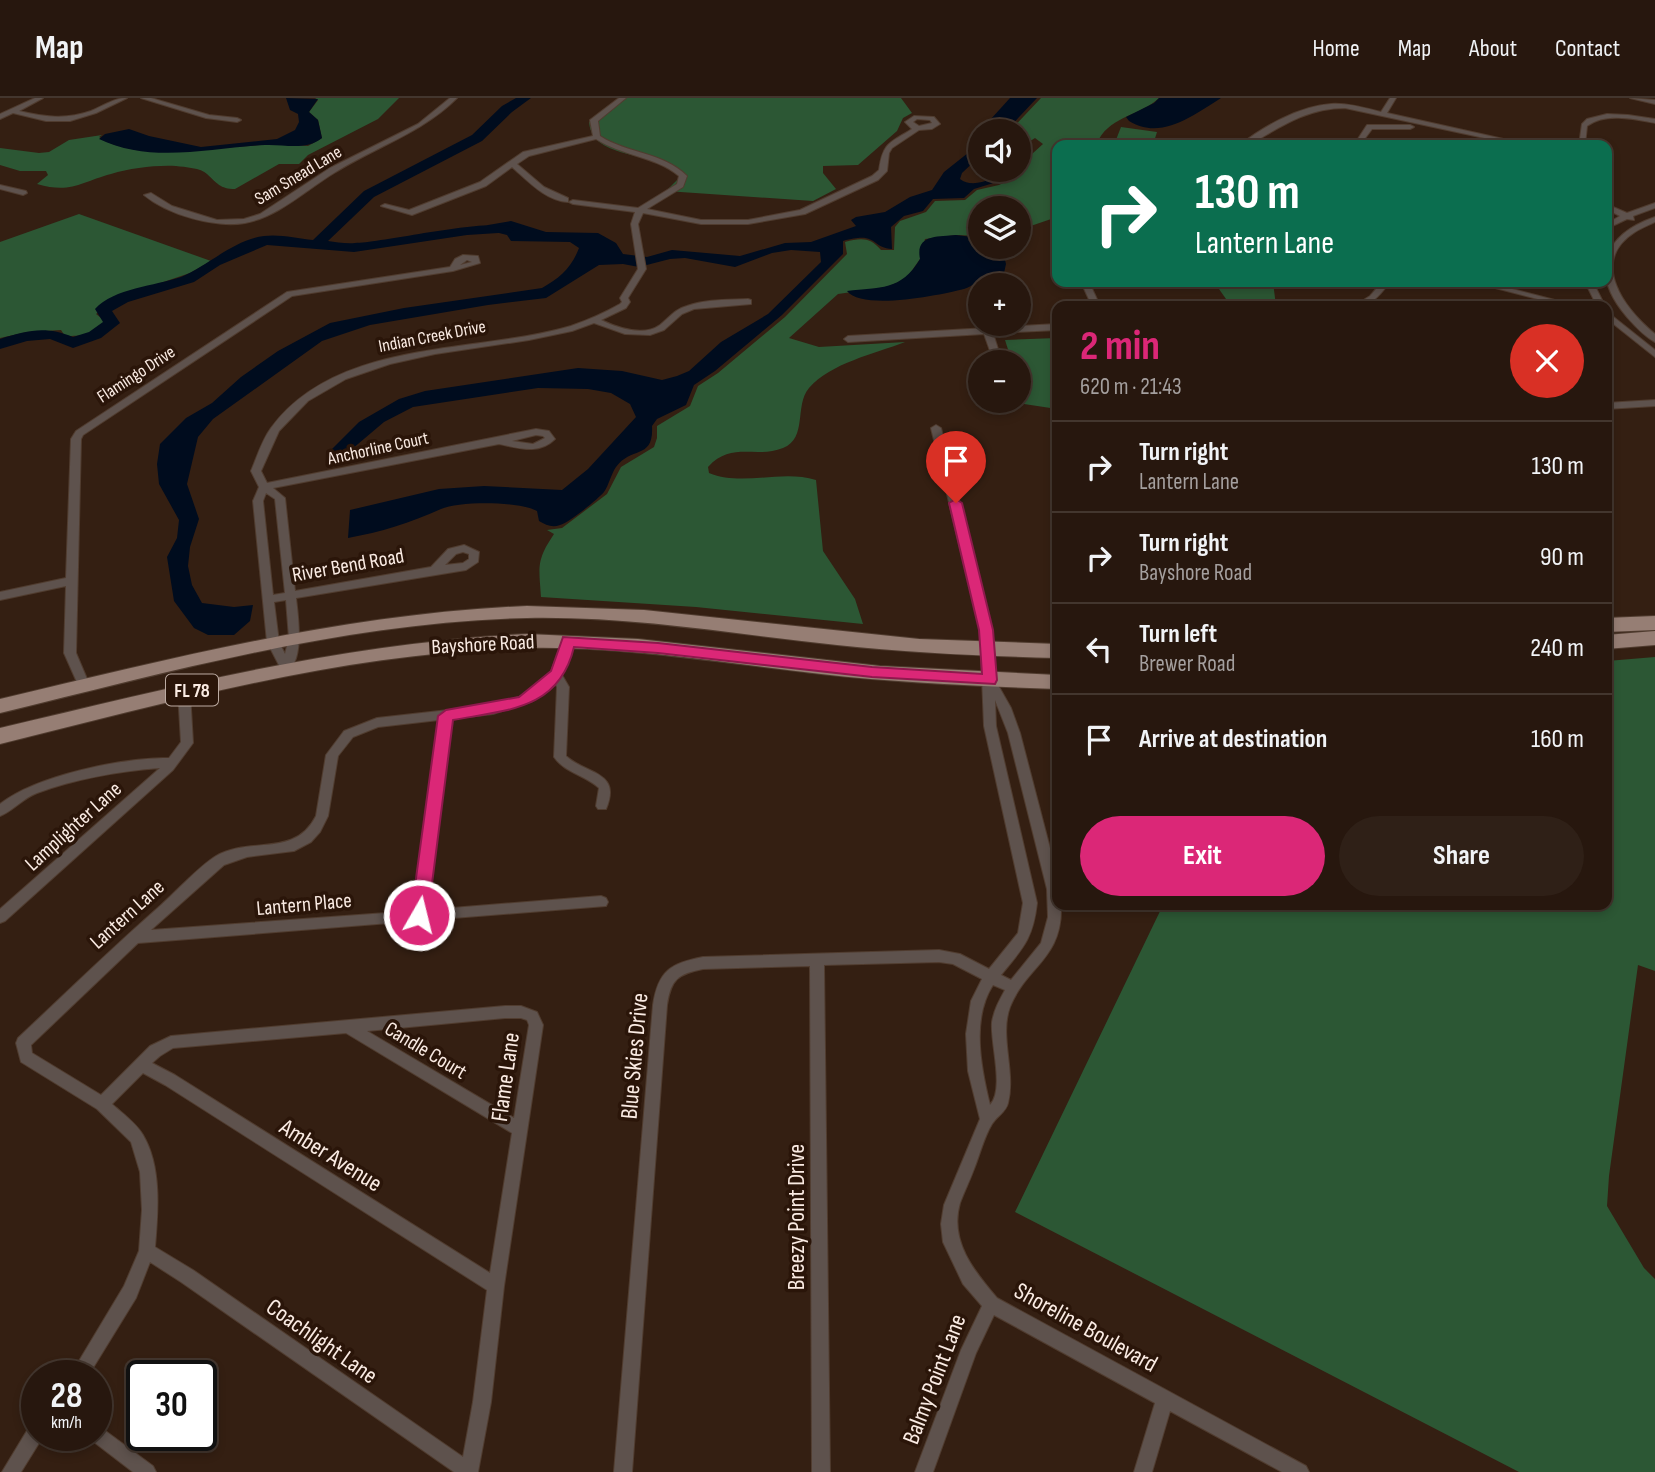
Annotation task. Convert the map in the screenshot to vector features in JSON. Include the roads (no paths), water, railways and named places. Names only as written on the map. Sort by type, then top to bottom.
[{"type":"main road","name":"Bayshore Road","points":[[0,706],[273,642],[381,623],[484,613],[573,612],[619,615],[841,639],[1052,652]]},
{"type":"main road","points":[[569,641],[579,628],[591,621],[619,615]]},
{"type":"main road","points":[[1612,625],[1655,623]]},
{"type":"main road","points":[[1612,642],[1655,638]]},
{"type":"main road","name":"Bayshore Road","points":[[0,736],[286,668],[418,647],[569,641],[872,672],[1052,682]]},
{"type":"street","points":[[0,108],[23,98]]},
{"type":"street","points":[[0,117],[40,98]]},
{"type":"street","points":[[13,111],[45,120],[64,120],[90,114],[124,98]]},
{"type":"street","points":[[144,98],[208,117],[237,120]]},
{"type":"street","name":"Sam Snead Lane","points":[[148,195],[169,208],[217,222],[234,223],[263,216],[279,208],[305,186],[420,125],[454,98]]},
{"type":"street","points":[[594,320],[623,306],[626,302],[624,298],[641,275],[633,224],[636,215],[652,199],[680,185],[683,176],[675,169],[650,158],[608,146],[597,137],[594,120],[623,98]]},
{"type":"street","points":[[1312,98],[1322,106]]},
{"type":"street","points":[[1383,114],[1393,98]]},
{"type":"street","points":[[1633,98],[1655,102]]},
{"type":"street","points":[[1253,140],[1307,110],[1322,106],[1345,106],[1502,140]]},
{"type":"street","points":[[1582,140],[1584,125],[1589,120],[1626,117],[1655,121]]},
{"type":"street","points":[[1360,140],[1367,130],[1378,125],[1418,127],[1479,140]]},
{"type":"street","points":[[513,163],[541,189],[569,201],[655,212],[691,221],[748,222],[802,212],[875,178],[883,171],[885,153],[889,147],[918,128]]},
{"type":"street","points":[[385,206],[409,213],[483,184],[526,154],[597,137]]},
{"type":"street","points":[[0,187],[23,193]]},
{"type":"street","points":[[1653,208],[1643,202],[1655,198]]},
{"type":"street","points":[[652,199],[655,212]]},
{"type":"street","points":[[1612,224],[1626,216],[1653,208]]},
{"type":"street","points":[[1612,209],[1643,223]]},
{"type":"street","points":[[1612,248],[1621,238],[1643,223],[1655,219]]},
{"type":"street","name":"Flamingo Drive","points":[[83,686],[70,653],[76,439],[85,426],[290,293],[453,269]]},
{"type":"street","points":[[1367,301],[1382,287]]},
{"type":"street","points":[[1496,287],[1554,301]]},
{"type":"street","points":[[1612,287],[1624,310],[1655,339]]},
{"type":"street","points":[[594,320],[618,329],[647,332],[657,330],[675,315],[691,307],[748,302]]},
{"type":"street","points":[[1612,311],[1624,310]]},
{"type":"street","points":[[1612,317],[1655,354]]},
{"type":"street","name":"Indian Creek Drive","points":[[286,668],[295,638],[280,498],[264,487],[256,471],[263,449],[277,428],[304,401],[347,376],[401,357],[557,331],[594,320]]},
{"type":"street","points":[[1031,329],[1052,327]]},
{"type":"street","points":[[848,340],[968,333]]},
{"type":"street","points":[[1612,406],[1655,403]]},
{"type":"street","points":[[936,428],[986,630],[990,726],[1030,903],[1025,932],[1018,945],[991,976],[976,1006],[973,1040],[979,1094],[987,1119]]},
{"type":"street","name":"Anchorline Court","points":[[264,487],[499,441]]},
{"type":"street","name":"Indian Creek Drive","points":[[264,487],[258,501],[273,642],[286,668]]},
{"type":"street","name":"River Bend Road","points":[[269,599],[434,570]]},
{"type":"street","points":[[0,596],[71,581]]},
{"type":"street","name":"Lantern Lane","points":[[88,1360],[130,1292],[147,1251],[150,1210],[148,1172],[144,1154],[136,1138],[102,1104],[36,1066],[26,1057],[23,1043],[108,960],[219,861],[249,850],[292,848],[308,839],[318,826],[335,745],[344,736],[356,729],[387,721],[446,716],[523,702],[556,675],[563,664],[569,641]]},
{"type":"street","points":[[556,675],[563,687],[560,757],[568,766],[598,778],[605,787],[602,806]]},
{"type":"street","name":"Shoreline Boulevard","points":[[989,680],[1005,708],[1014,733],[1052,881]]},
{"type":"street","name":"Lamplighter Lane","points":[[0,917],[172,763],[187,743],[184,692]]},
{"type":"street","points":[[419,915],[446,716]]},
{"type":"street","name":"Lamplighter Lane","points":[[0,811],[17,798],[47,786],[143,763],[172,763]]},
{"type":"street","name":"Lantern Place","points":[[136,937],[601,902]]},
{"type":"street","name":"Shoreline Boulevard","points":[[1055,910],[1047,946],[1013,988],[1003,1007],[999,1024],[1004,1074],[1001,1104],[987,1119],[958,1186],[949,1224],[951,1242],[958,1259],[969,1278],[991,1304],[1300,1472]]},
{"type":"street","name":"Blue Skies Drive","points":[[623,1472],[663,985],[672,972],[686,965],[939,956],[955,958],[1013,988]]},
{"type":"street","name":"Breezy Point Drive","points":[[817,961],[821,1472]]},
{"type":"street","name":"Flame Lane","points":[[102,1104],[155,1051],[171,1042],[505,1012],[521,1012],[532,1016],[536,1025],[496,1286],[482,1402],[469,1472]]},
{"type":"street","name":"Candle Court","points":[[347,1026],[521,1130]]},
{"type":"street","name":"Amber Avenue","points":[[141,1065],[170,1080],[496,1286]]},
{"type":"street","name":"Coachlight Lane","points":[[147,1251],[469,1472]]},
{"type":"street","name":"Balmy Point Lane","points":[[924,1472],[969,1350],[991,1304]]},
{"type":"street","points":[[1143,1472],[1165,1398]]},
{"type":"street","points":[[112,1445],[147,1472]]},
{"type":"street","points":[[11,1472],[24,1451]]},
{"type":"water","points":[[286,98],[318,99],[309,112],[318,120],[322,138],[302,146],[265,145],[160,153],[119,147],[99,139],[105,134],[129,129],[201,147],[277,139],[295,130],[299,122],[298,114],[290,110]]},
{"type":"water","points":[[1010,98],[1037,98],[1017,119],[991,119]]},
{"type":"water","points":[[1159,98],[1221,98],[1188,118],[1165,127],[1141,126],[1126,117]]},
{"type":"water","points":[[968,153],[968,167],[960,179],[971,183],[997,182],[974,189],[964,198],[933,199],[923,211],[904,216],[891,227],[892,249],[863,238],[843,241],[843,254],[782,315],[715,371],[694,385],[686,405],[657,419],[652,426],[649,444],[622,461],[614,470],[604,492],[576,516],[560,525],[552,526],[539,521],[537,511],[517,505],[475,503],[450,506],[395,526],[348,538],[350,510],[439,489],[484,486],[562,490],[588,469],[636,417],[630,404],[611,393],[588,389],[538,388],[413,407],[384,422],[345,455],[330,451],[359,422],[399,399],[425,391],[578,368],[622,371],[662,380],[677,376],[689,371],[721,342],[768,314],[821,262],[820,252],[791,250],[772,253],[735,267],[685,258],[639,267],[623,264],[599,265],[546,298],[370,325],[322,341],[213,419],[198,437],[187,484],[199,519],[190,547],[188,566],[192,585],[202,603],[234,607],[253,605],[250,621],[234,635],[208,635],[194,628],[174,601],[167,557],[177,538],[179,520],[159,484],[157,464],[160,444],[186,418],[212,403],[241,377],[278,351],[330,323],[404,308],[542,288],[565,271],[579,248],[570,242],[511,241],[507,235],[483,229],[488,225],[511,221],[546,232],[598,233],[616,243],[623,254],[647,257],[672,250],[740,256],[785,243],[811,242],[856,226],[851,220],[856,217],[885,212],[910,197],[932,190],[944,172]]},
{"type":"water","points":[[968,236],[968,259],[1005,259],[1004,273],[968,273],[968,287],[964,289],[903,300],[868,300],[855,297],[847,291],[880,288],[897,282],[913,269],[920,259],[919,251],[924,241],[935,237]]},
{"type":"waterway","points":[[316,245],[369,194],[477,138],[507,109],[525,98]]},
{"type":"waterway","points":[[316,245],[354,248],[467,231],[507,229]]},
{"type":"waterway","points":[[0,344],[25,336],[52,334],[73,343],[95,335],[112,323],[103,309],[122,299],[189,279],[215,262],[265,240],[316,245]]}]
